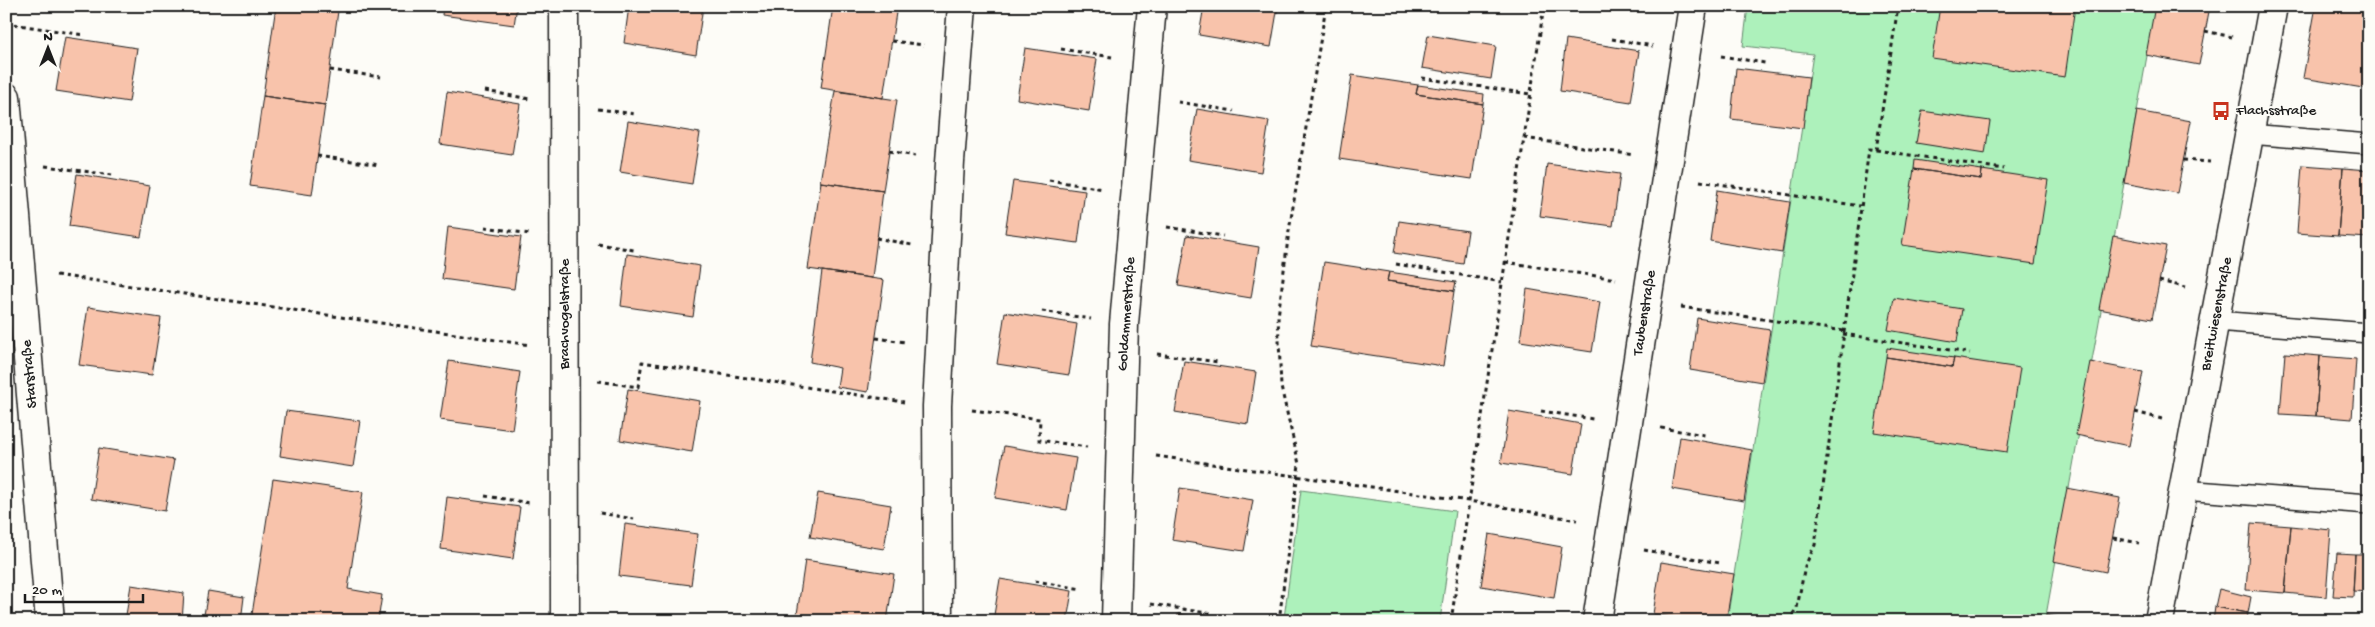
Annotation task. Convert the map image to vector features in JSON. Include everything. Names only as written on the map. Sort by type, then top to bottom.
[{"type":"street","name":"Brachvogelstraße","points":[[564,6],[565,621]]},
{"type":"street","points":[[938,621],[937,406],[950,162],[962,6]]},
{"type":"street","name":"Goldammerstraße","points":[[1117,605],[1124,337],[1152,6]]},
{"type":"street","name":"Taubenstraße","points":[[1598,621],[1693,6]]},
{"type":"street","name":"Breitwiesenstraße","points":[[2159,621],[2273,6]]},
{"type":"street","name":"Starstraße","points":[[6,97],[50,621]]},
{"type":"lane","points":[[2250,134],[2369,144]]},
{"type":"lane","points":[[2216,321],[2369,333]]},
{"type":"lane","points":[[2183,490],[2369,504]]},
{"type":"path","points":[[1280,621],[1299,464],[1281,387],[1278,317],[1289,232],[1326,6]]},
{"type":"path","points":[[1451,621],[1544,6]]},
{"type":"path","points":[[1876,150],[1898,6]]},
{"type":"path","points":[[6,23],[84,36]]},
{"type":"path","points":[[1061,49],[1147,62]]},
{"type":"path","points":[[330,70],[382,77]]},
{"type":"path","points":[[1422,78],[1530,94]]},
{"type":"path","points":[[485,91],[565,104]]},
{"type":"path","points":[[1144,96],[1234,111]]},
{"type":"path","points":[[1524,138],[1860,206]]},
{"type":"path","points":[[1788,621],[1797,608],[1805,566],[1815,545],[1869,149],[2004,168]]},
{"type":"path","points":[[317,156],[380,165]]},
{"type":"path","points":[[12,162],[112,175]]},
{"type":"path","points":[[1049,180],[1135,194]]},
{"type":"path","points":[[1133,222],[1223,236]]},
{"type":"path","points":[[485,227],[565,239]]},
{"type":"path","points":[[1505,262],[1844,333],[1970,353]]},
{"type":"path","points":[[1396,264],[1502,282]]},
{"type":"path","points":[[22,270],[565,363],[638,387],[642,362],[937,406],[1040,419],[1038,440],[1469,502],[1720,563]]},
{"type":"path","points":[[1042,311],[1124,337],[1219,362]]},
{"type":"path","points":[[485,496],[566,508]]},
{"type":"path","points":[[1036,581],[1117,605],[1212,614]]},
{"type":"green space","points":[[1748,6],[2156,6],[2045,621],[1727,621],[1813,54],[1743,46]]},
{"type":"green space","points":[[1301,490],[1455,511],[1440,621],[1303,621],[1284,618]]},
{"type":"building","points":[[276,6],[303,6],[338,11],[325,105],[263,96]]},
{"type":"building","points":[[443,6],[517,6],[514,25],[442,15]]},
{"type":"building","points":[[629,6],[703,6],[696,55],[624,43]]},
{"type":"building","points":[[833,6],[897,6],[883,98],[821,88]]},
{"type":"building","points":[[1204,6],[1278,6],[1271,47],[1199,35]]},
{"type":"building","points":[[1940,6],[2075,6],[2065,77],[1932,58]]},
{"type":"building","points":[[2155,6],[2210,6],[2199,65],[2146,55]]},
{"type":"building","points":[[2316,6],[2369,6],[2369,89],[2303,78]]},
{"type":"building","points":[[1428,35],[1496,46],[1491,79],[1422,68]]},
{"type":"building","points":[[65,37],[137,48],[129,102],[56,91]]},
{"type":"building","points":[[1566,39],[1639,51],[1631,102],[1560,91]]},
{"type":"building","points":[[1025,48],[1097,59],[1089,111],[1017,99]]},
{"type":"building","points":[[1736,68],[1809,77],[1803,128],[1731,119]]},
{"type":"building","points":[[1352,75],[1418,85],[1416,94],[1483,104],[1472,179],[1339,159]]},
{"type":"building","points":[[1418,85],[1484,94],[1483,104],[1416,94]]},
{"type":"building","points":[[835,91],[897,100],[883,191],[820,182]]},
{"type":"building","points":[[447,92],[520,104],[512,155],[440,144]]},
{"type":"building","points":[[263,96],[325,105],[312,195],[250,186]]},
{"type":"building","points":[[1197,109],[1269,121],[1261,172],[1188,160]]},
{"type":"building","points":[[1922,111],[1990,121],[1985,154],[1916,143]]},
{"type":"building","points":[[2137,111],[2191,121],[2177,193],[2124,183]]},
{"type":"building","points":[[628,121],[700,133],[692,184],[620,172]]},
{"type":"building","points":[[1915,160],[1982,170],[1981,179],[1914,169]]},
{"type":"building","points":[[1547,164],[1620,174],[1613,226],[1540,216]]},
{"type":"building","points":[[2302,165],[2343,168],[2338,236],[2297,233]]},
{"type":"building","points":[[2343,168],[2369,170],[2369,238],[2338,236]]},
{"type":"building","points":[[1914,169],[1981,179],[1982,170],[2048,180],[2035,264],[1902,245]]},
{"type":"building","points":[[77,174],[150,186],[141,237],[69,226]]},
{"type":"building","points":[[1013,181],[1085,191],[1078,243],[1005,233]]},
{"type":"building","points":[[821,182],[883,191],[872,278],[808,269]]},
{"type":"building","points":[[1717,190],[1790,202],[1782,253],[1710,241]]},
{"type":"building","points":[[1399,221],[1468,231],[1463,264],[1394,253]]},
{"type":"building","points":[[448,227],[521,237],[514,289],[442,279]]},
{"type":"building","points":[[1187,235],[1259,247],[1251,298],[1178,286]]},
{"type":"building","points":[[2113,236],[2166,246],[2152,319],[2099,309]]},
{"type":"building","points":[[627,254],[700,266],[693,317],[621,306]]},
{"type":"building","points":[[1324,262],[1389,272],[1387,281],[1454,291],[1443,366],[1311,346]]},
{"type":"building","points":[[822,271],[884,280],[868,392],[837,387],[840,368],[810,362]]},
{"type":"building","points":[[1389,272],[1456,282],[1454,291],[1387,281]]},
{"type":"building","points":[[1527,289],[1600,302],[1592,352],[1520,341]]},
{"type":"building","points":[[1894,298],[1962,309],[1957,342],[1888,330]]},
{"type":"building","points":[[88,307],[161,318],[152,375],[79,365]]},
{"type":"building","points":[[1005,312],[1077,324],[1069,375],[997,364]]},
{"type":"building","points":[[1697,318],[1770,330],[1762,382],[1690,370]]},
{"type":"building","points":[[1887,348],[1954,358],[1952,367],[1886,357]]},
{"type":"building","points":[[2285,353],[2320,356],[2316,416],[2280,414]]},
{"type":"building","points":[[2320,356],[2356,359],[2352,419],[2316,416]]},
{"type":"building","points":[[1886,357],[1952,367],[1954,358],[2020,368],[2007,452],[1874,432]]},
{"type":"building","points":[[449,361],[520,372],[512,430],[440,420]]},
{"type":"building","points":[[1184,361],[1256,372],[1248,424],[1175,412]]},
{"type":"building","points":[[2090,362],[2143,372],[2129,446],[2076,435]]},
{"type":"building","points":[[628,389],[700,401],[692,452],[620,440]]},
{"type":"building","points":[[286,411],[360,421],[353,467],[280,456]]},
{"type":"building","points":[[1509,411],[1581,424],[1573,474],[1501,463]]},
{"type":"building","points":[[1680,437],[1752,450],[1744,501],[1672,489]]},
{"type":"building","points":[[1004,446],[1076,458],[1067,510],[995,498]]},
{"type":"building","points":[[99,448],[174,460],[165,511],[91,499]]},
{"type":"building","points":[[273,479],[363,492],[348,589],[382,595],[378,621],[251,621]]},
{"type":"building","points":[[1180,488],[1253,500],[1244,551],[1172,540]]},
{"type":"building","points":[[2067,488],[2120,498],[2106,572],[2053,561]]},
{"type":"building","points":[[818,493],[891,505],[884,549],[810,537]]},
{"type":"building","points":[[447,497],[520,507],[513,559],[441,549]]},
{"type":"building","points":[[2251,523],[2291,526],[2285,593],[2246,590]]},
{"type":"building","points":[[625,524],[698,534],[691,585],[619,576]]},
{"type":"building","points":[[2291,526],[2331,530],[2326,597],[2285,593]]},
{"type":"building","points":[[1489,534],[1562,547],[1554,598],[1481,586]]},
{"type":"building","points":[[2337,553],[2355,554],[2353,597],[2333,596]]},
{"type":"building","points":[[2355,554],[2369,554],[2369,592],[2353,591]]},
{"type":"building","points":[[805,560],[894,574],[887,621],[796,621]]},
{"type":"building","points":[[1661,562],[1734,574],[1726,621],[1697,621],[1653,614]]},
{"type":"building","points":[[1000,579],[1072,591],[1067,621],[993,621]]},
{"type":"building","points":[[131,585],[184,593],[182,621],[125,621]]},
{"type":"building","points":[[2219,589],[2251,597],[2248,613],[2215,607]]},
{"type":"building","points":[[208,591],[244,597],[241,621],[203,621]]},
{"type":"building","points":[[2215,607],[2248,613],[2247,621],[2213,621]]},
{"type":"building","points":[[1178,614],[1212,619],[1220,621],[1177,621]]},
{"type":"building","points":[[2046,615],[2075,621],[2045,621]]},
{"type":"place","name":"Flachsstraße","points":[[2221,111]]}]
